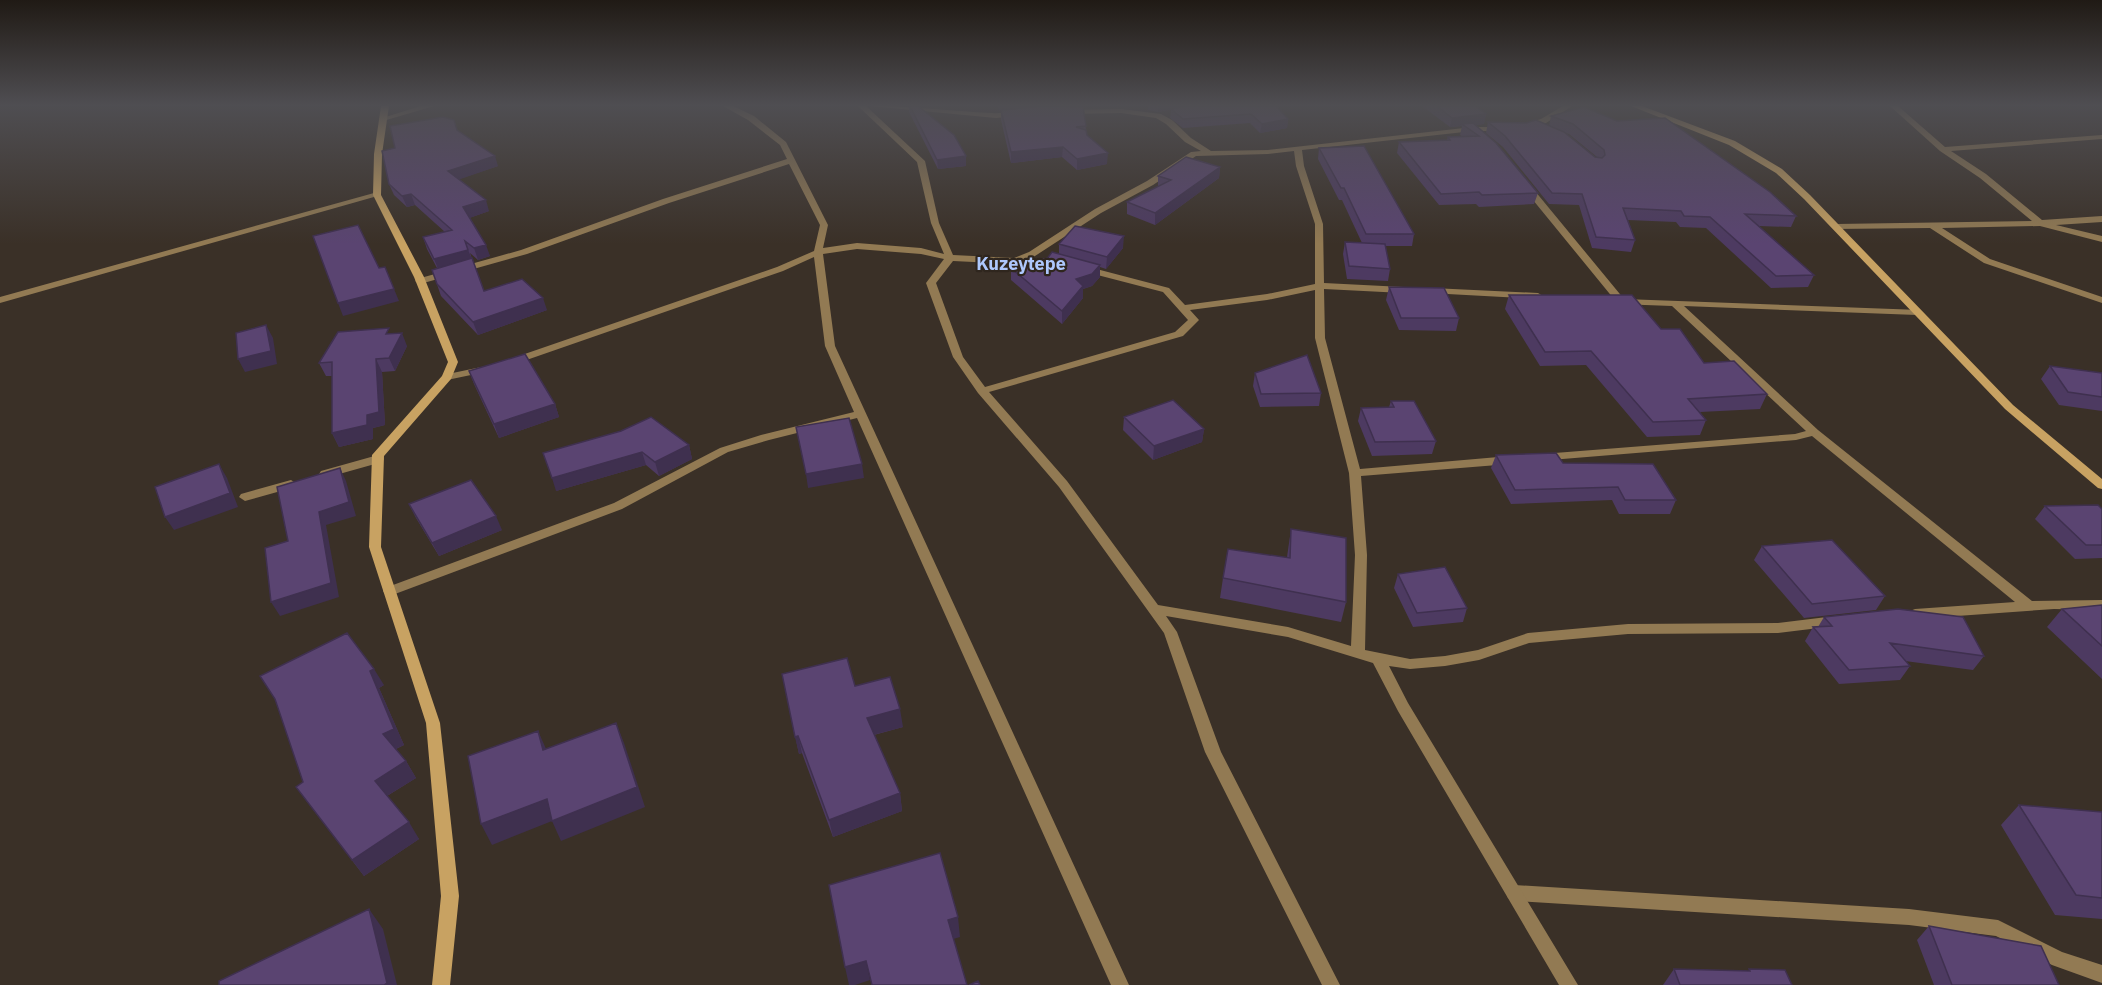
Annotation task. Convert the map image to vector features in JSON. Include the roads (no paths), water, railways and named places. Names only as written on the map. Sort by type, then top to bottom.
[{"type":"street","points":[[381,152],[377,195],[420,281],[453,362],[447,376],[378,455],[375,547],[434,723],[450,896],[441,985]]},
{"type":"street","points":[[787,152],[824,225],[818,252],[830,346],[1120,985]]},
{"type":"street","points":[[911,152],[921,161],[935,223],[950,258]]},
{"type":"street","points":[[447,376],[507,364],[780,268],[818,252],[857,246],[921,251],[950,258],[1015,261],[1032,254],[1098,211],[1150,183],[1194,154],[1268,152]]},
{"type":"street","points":[[1298,152],[1300,166],[1319,224],[1320,338],[1355,473],[1361,555],[1359,653]]},
{"type":"street","points":[[1747,152],[1779,171],[2009,407],[2102,484]]},
{"type":"street","points":[[1949,152],[1983,176],[2040,222],[2102,239]]},
{"type":"street","points":[[420,281],[524,252],[666,201],[792,160]]},
{"type":"street","points":[[1525,184],[1621,302]]},
{"type":"street","points":[[0,300],[377,195]]},
{"type":"street","points":[[1836,227],[2102,219]]},
{"type":"street","points":[[1932,225],[1988,261],[2102,300]]},
{"type":"street","points":[[1032,254],[1043,257]]},
{"type":"street","points":[[950,258],[931,284],[958,357],[982,391],[1063,484],[1170,632],[1213,752],[1331,985]]},
{"type":"street","points":[[982,391],[1179,334],[1194,320],[1166,290],[1077,266]]},
{"type":"street","points":[[1183,308],[1267,297],[1319,286],[1545,296]]},
{"type":"street","points":[[1600,300],[1917,312]]},
{"type":"street","points":[[1675,303],[1814,432],[2029,606]]},
{"type":"street","points":[[390,591],[618,506],[724,450],[765,437],[860,414]]},
{"type":"street","points":[[1534,458],[1796,437],[1814,432]]},
{"type":"street","points":[[245,497],[378,459]]},
{"type":"street","points":[[1355,473],[1522,459]]},
{"type":"street","points":[[1906,615],[2029,606],[2102,605]]},
{"type":"street","points":[[1154,609],[1288,632],[1378,659],[1410,664],[1445,662],[1479,655],[1528,638],[1628,629],[1778,628],[1848,620]]},
{"type":"street","points":[[1378,659],[1402,707],[1569,985]]},
{"type":"street","points":[[1514,893],[1909,916],[1998,928],[2058,959],[2102,974]]},
{"type":"district","name":"Kuzeytepe","points":[[1021,264]]}]
